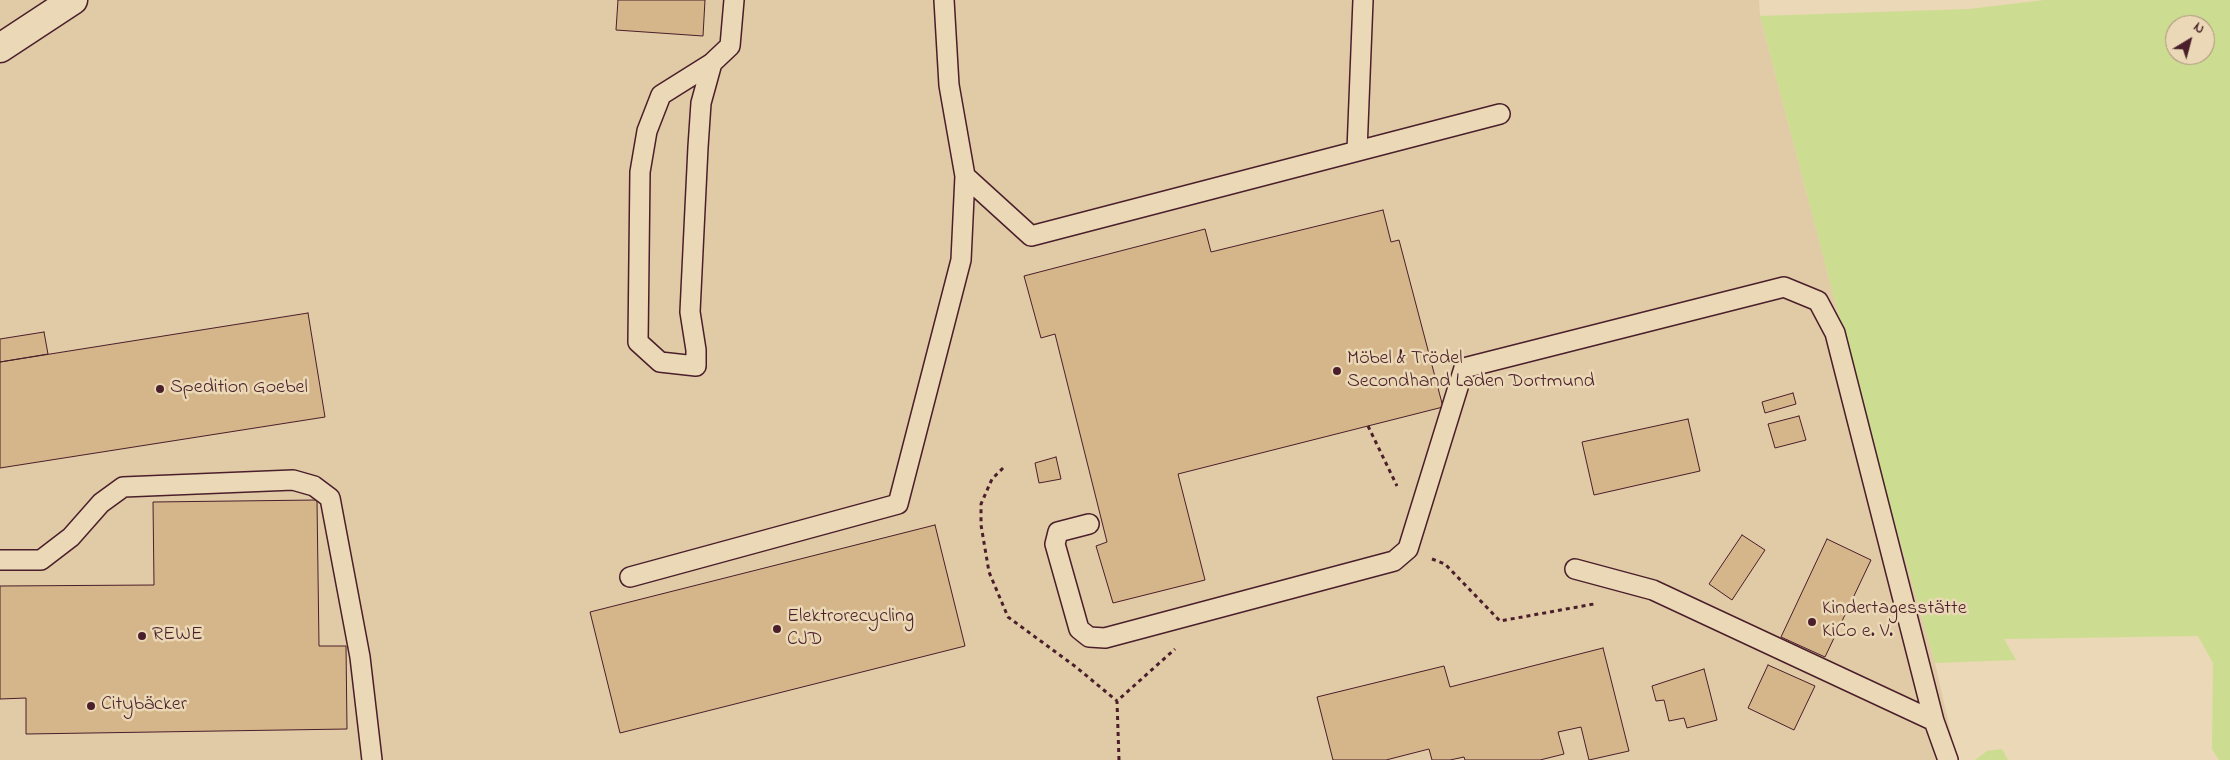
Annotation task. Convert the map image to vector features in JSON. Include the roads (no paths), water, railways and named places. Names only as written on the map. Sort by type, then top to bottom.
[{"type":"street","points":[[0,48],[45,8],[72,0]]},
{"type":"lane","points":[[712,63],[701,103],[698,157],[690,312],[696,366],[660,362],[638,342],[640,172],[647,131],[661,95],[712,63],[730,46],[734,0]]},
{"type":"lane","points":[[630,577],[898,504],[961,260],[965,176],[949,85],[944,0]]},
{"type":"lane","points":[[1357,152],[1363,0]]},
{"type":"lane","points":[[965,176],[1031,236],[1500,114]]},
{"type":"lane","points":[[1089,524],[1058,532],[1054,544],[1079,629],[1089,637],[1106,638],[1394,561],[1408,549],[1464,368],[1784,287],[1818,301],[1835,333],[1934,721],[1948,760]]},
{"type":"lane","points":[[0,560],[41,560],[71,537],[101,503],[123,487],[293,480],[314,486],[330,498],[360,657],[372,760]]},
{"type":"lane","points":[[1574,569],[1653,590],[1934,721]]},
{"type":"place","name":"Möbel & Trödel Secondhand Laden Dortmund","points":[[1337,371]]},
{"type":"place","name":"Spedition Goebel","points":[[160,389]]},
{"type":"place","name":"Kindertagesstätte KiCo e. V.","points":[[1812,622]]},
{"type":"place","name":"Elektrorecycling CJD","points":[[777,629]]},
{"type":"place","name":"REWE","points":[[142,636]]},
{"type":"place","name":"Citybäcker","points":[[91,706]]}]
